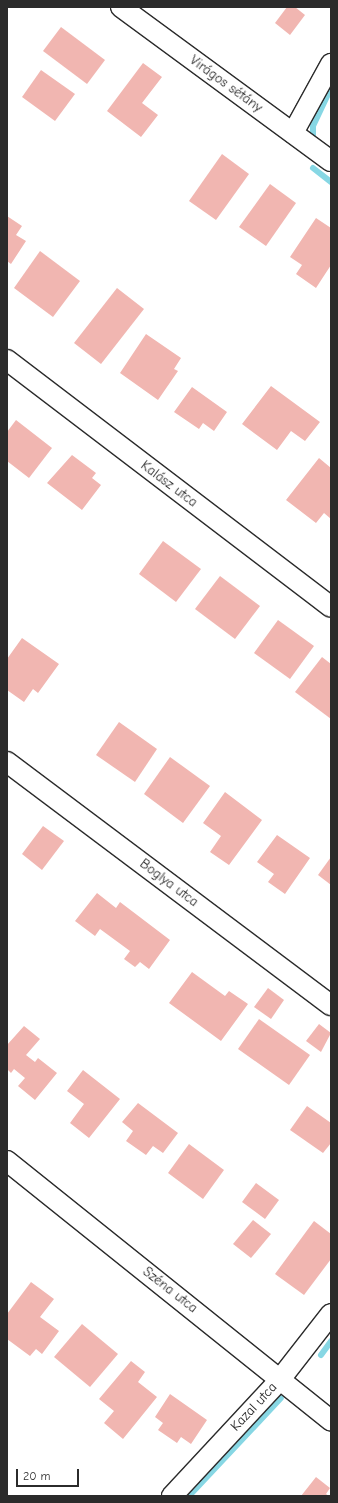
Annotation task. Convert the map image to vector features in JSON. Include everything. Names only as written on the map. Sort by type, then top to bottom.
[{"type":"street","name":"Virágos sétány","points":[[121,7],[331,162]]},
{"type":"street","points":[[293,133],[331,64]]},
{"type":"street","name":"Kalász utca","points":[[7,360],[331,607]]},
{"type":"street","name":"Boglya utca","points":[[7,762],[331,1005]]},
{"type":"street","name":"Széna utca","points":[[7,1161],[205,1318],[278,1382],[331,1421]]},
{"type":"street","name":"Kazal utca","points":[[172,1496],[278,1382],[331,1314]]},
{"type":"building","points":[[287,7],[295,7],[305,15],[290,35],[275,23]]},
{"type":"building","points":[[61,27],[105,60],[87,84],[43,51]]},
{"type":"building","points":[[143,63],[162,77],[142,103],[158,115],[141,137],[107,111]]},
{"type":"building","points":[[41,70],[75,94],[55,121],[22,97]]},
{"type":"building","points":[[222,154],[249,174],[216,220],[189,201]]},
{"type":"building","points":[[270,184],[296,203],[266,246],[239,227]]},
{"type":"building","points":[[7,216],[22,226],[16,235],[26,241],[11,264],[7,261]]},
{"type":"building","points":[[316,218],[331,228],[331,265],[316,288],[296,274],[302,265],[290,257]]},
{"type":"building","points":[[40,251],[80,281],[53,317],[14,288]]},
{"type":"building","points":[[117,288],[144,309],[101,364],[74,343]]},
{"type":"building","points":[[146,334],[181,358],[174,369],[178,371],[158,400],[120,373]]},
{"type":"building","points":[[271,386],[320,422],[305,441],[291,431],[277,450],[242,424]]},
{"type":"building","points":[[192,387],[227,412],[214,431],[203,423],[199,429],[174,412]]},
{"type":"building","points":[[16,420],[52,448],[29,478],[7,461],[7,432]]},
{"type":"building","points":[[72,455],[96,473],[92,478],[101,485],[82,510],[47,483]]},
{"type":"building","points":[[319,458],[331,468],[331,519],[324,513],[316,523],[286,500]]},
{"type":"building","points":[[163,541],[201,569],[176,602],[139,574]]},
{"type":"building","points":[[220,576],[260,606],[235,639],[195,609]]},
{"type":"building","points":[[278,620],[314,646],[290,679],[254,653]]},
{"type":"building","points":[[22,638],[59,664],[38,693],[33,689],[24,702],[7,690],[7,659]]},
{"type":"building","points":[[322,657],[331,664],[331,719],[295,692]]},
{"type":"building","points":[[119,722],[157,749],[135,782],[96,755]]},
{"type":"building","points":[[170,757],[210,786],[183,823],[144,794]]},
{"type":"building","points":[[225,792],[262,820],[229,865],[210,852],[221,836],[203,823]]},
{"type":"building","points":[[43,826],[64,841],[42,870],[22,854]]},
{"type":"building","points":[[277,835],[310,858],[285,894],[268,882],[274,874],[257,862]]},
{"type":"building","points":[[331,857],[331,885],[318,875]]},
{"type":"building","points":[[97,893],[116,908],[120,902],[170,940],[149,969],[140,962],[135,967],[124,959],[130,951],[100,929],[95,936],[75,921]]},
{"type":"building","points":[[192,972],[225,996],[229,991],[248,1004],[221,1041],[169,1003]]},
{"type":"building","points":[[268,988],[284,1000],[271,1019],[254,1007]]},
{"type":"building","points":[[259,1019],[310,1055],[289,1085],[238,1049]]},
{"type":"building","points":[[319,1024],[331,1033],[321,1052],[306,1041]]},
{"type":"building","points":[[24,1026],[40,1039],[26,1055],[35,1062],[38,1058],[57,1073],[35,1100],[18,1086],[25,1078],[14,1069],[11,1073],[7,1069],[7,1045]]},
{"type":"building","points":[[83,1070],[120,1099],[89,1138],[70,1123],[84,1104],[67,1091]]},
{"type":"building","points":[[138,1103],[178,1133],[163,1153],[153,1146],[146,1155],[126,1141],[133,1131],[122,1122]]},
{"type":"building","points":[[307,1106],[331,1123],[331,1143],[323,1153],[290,1130]]},
{"type":"building","points":[[189,1144],[224,1170],[203,1199],[168,1173]]},
{"type":"building","points":[[256,1183],[279,1200],[265,1219],[242,1202]]},
{"type":"building","points":[[253,1220],[271,1234],[251,1258],[233,1244]]},
{"type":"building","points":[[314,1221],[331,1234],[331,1259],[304,1295],[275,1274]]},
{"type":"building","points":[[31,1282],[54,1299],[40,1317],[59,1331],[42,1354],[36,1349],[30,1356],[7,1339],[7,1314]]},
{"type":"building","points":[[82,1324],[118,1354],[90,1387],[54,1357]]},
{"type":"building","points":[[131,1361],[145,1372],[138,1382],[157,1397],[123,1439],[104,1423],[114,1411],[99,1399]]},
{"type":"building","points":[[170,1394],[207,1420],[191,1444],[181,1437],[177,1443],[158,1430],[163,1423],[155,1417]]},
{"type":"building","points":[[316,1477],[330,1488],[326,1494],[329,1496],[301,1496]]},
{"type":"waterway","points":[[313,139],[313,126],[331,88]]},
{"type":"waterway","points":[[313,168],[331,182]]},
{"type":"waterway","points":[[321,1355],[331,1341]]},
{"type":"waterway","points":[[189,1496],[281,1398]]}]
